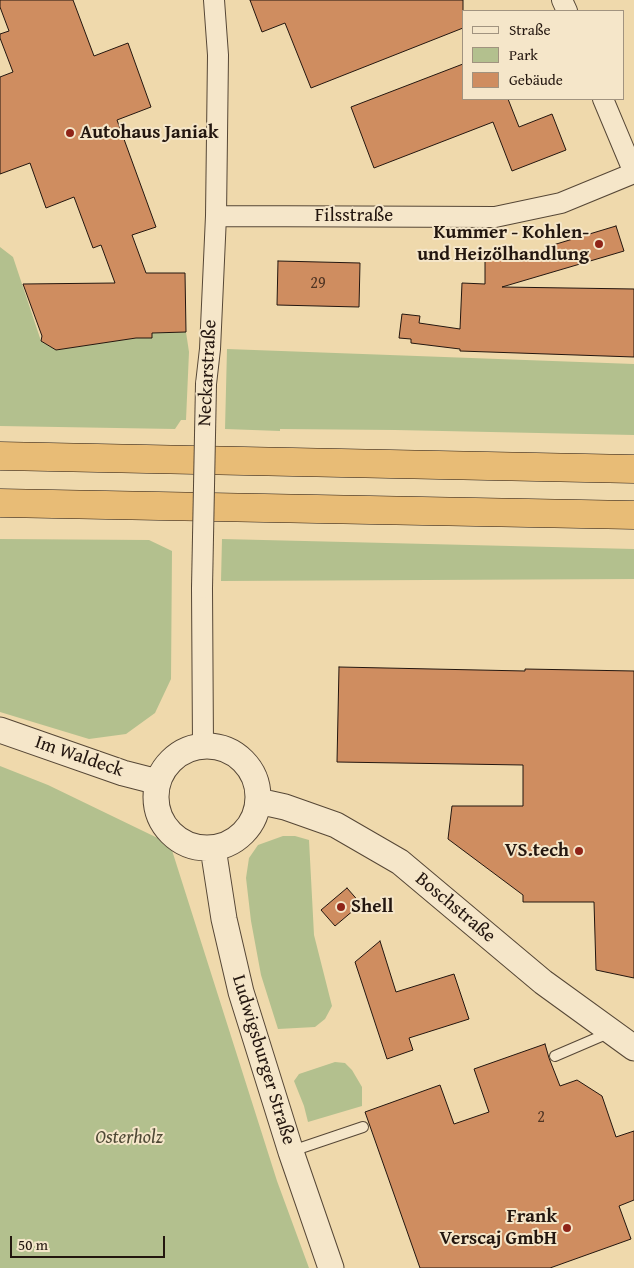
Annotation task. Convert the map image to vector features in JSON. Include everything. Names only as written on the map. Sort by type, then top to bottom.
[{"type":"highway","points":[[0,456],[634,469]]},
{"type":"highway","points":[[0,503],[634,515]]},
{"type":"street","name":"Neckarstraße","points":[[204,746],[202,588],[206,384],[210,349],[216,216],[218,54],[214,0]]},
{"type":"street","points":[[603,100],[634,173]]},
{"type":"street","name":"Filsstraße","points":[[216,216],[495,217],[561,203],[634,173]]},
{"type":"street","name":"Im Waldeck","points":[[0,730],[123,773],[158,782]]},
{"type":"street","points":[[204,746],[229,751],[237,755],[249,767],[256,784],[258,801],[255,815],[244,832],[226,844],[213,848],[198,847],[185,843],[173,835],[164,824],[158,811],[156,796],[158,782],[170,761],[180,753],[191,748],[204,746]]},
{"type":"street","name":"Boschstraße","points":[[258,801],[285,806],[336,825],[400,862],[543,982],[634,1048]]},
{"type":"street","name":"Ludwigsburger Straße","points":[[213,848],[224,919],[241,992],[291,1152],[331,1268]]},
{"type":"lane","points":[[555,1056],[611,1032]]},
{"type":"lane","points":[[291,1152],[363,1128]]},
{"type":"green space","points":[[0,247],[13,257],[41,341],[56,350],[136,338],[152,333],[186,332],[189,352],[186,420],[181,420],[175,429],[0,426]]},
{"type":"green space","points":[[227,349],[634,364],[634,435],[225,429]]},
{"type":"green space","points":[[0,539],[149,540],[172,551],[171,679],[155,713],[126,734],[89,739],[0,712]]},
{"type":"green space","points":[[222,539],[634,549],[634,579],[221,581]]},
{"type":"green space","name":"Osterholz","points":[[0,766],[48,785],[170,844],[277,1181],[309,1268],[0,1268]]},
{"type":"green space","points":[[283,836],[295,836],[309,840],[314,935],[332,1006],[325,1019],[315,1027],[278,1029],[261,975],[251,921],[246,878],[249,858],[258,845]]},
{"type":"green space","points":[[335,1062],[345,1063],[352,1070],[362,1087],[362,1106],[308,1122],[294,1081],[299,1074]]},
{"type":"building","name":"Autohaus Janiak","points":[[0,0],[73,0],[94,56],[128,43],[151,107],[117,120],[156,227],[132,235],[146,273],[185,273],[186,332],[152,333],[152,338],[136,338],[56,350],[41,341],[42,336],[23,284],[115,283],[101,245],[93,248],[74,197],[46,208],[30,163],[0,174],[0,77],[13,72],[0,38],[0,34],[9,31],[0,7]]},
{"type":"building","points":[[250,0],[463,0],[462,28],[311,88],[285,23],[262,32]]},
{"type":"building","points":[[462,64],[462,100],[508,100],[519,127],[552,114],[566,150],[512,171],[493,122],[374,168],[351,107]]},
{"type":"building","points":[[616,226],[624,251],[502,287],[634,289],[634,357],[460,351],[460,349],[411,343],[411,339],[399,338],[402,314],[420,316],[419,323],[460,329],[462,283],[485,284],[485,258],[558,260],[553,245]]},
{"type":"building","points":[[278,261],[360,263],[359,307],[277,305]]},
{"type":"building","points":[[339,667],[634,671],[634,978],[596,970],[594,902],[523,902],[523,895],[448,839],[452,806],[523,806],[523,765],[337,762]]},
{"type":"building","name":"Shell","points":[[347,888],[361,904],[335,926],[321,910]]},
{"type":"building","points":[[380,941],[396,992],[454,974],[469,1019],[409,1038],[413,1050],[387,1059],[355,962]]},
{"type":"building","points":[[545,1044],[560,1086],[577,1080],[602,1096],[616,1137],[634,1131],[634,1200],[619,1206],[631,1239],[550,1268],[420,1268],[365,1112],[440,1085],[454,1124],[489,1112],[474,1069]]},
{"type":"place","name":"Autohaus Janiak","points":[[70,133]]},
{"type":"place","name":"Kummer - Kohlen- und Heizölhandlung","points":[[599,244]]},
{"type":"place","name":"VS.tech","points":[[579,851]]},
{"type":"place","name":"Shell","points":[[341,907]]},
{"type":"place","name":"Frank Verscaj GmbH","points":[[567,1228]]}]
